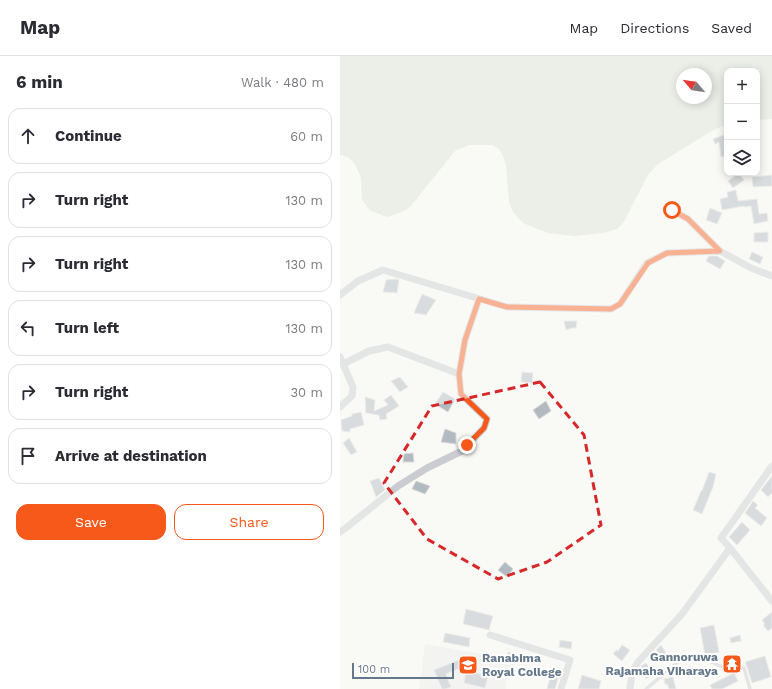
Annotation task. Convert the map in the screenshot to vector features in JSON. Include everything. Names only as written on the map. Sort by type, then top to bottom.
[{"type":"street","points":[[672,210],[688,219],[720,251],[751,268],[772,276]]},
{"type":"street","points":[[340,295],[358,281],[383,270],[507,307],[611,309],[620,304],[648,263],[667,253],[720,251]]},
{"type":"street","points":[[340,532],[398,486],[427,468],[462,451],[484,428],[487,419],[461,394],[459,374],[465,340],[479,299]]},
{"type":"street","points":[[340,407],[352,396],[352,387],[343,375],[341,360],[369,351],[388,347],[459,374]]},
{"type":"street","points":[[772,466],[721,538],[772,601]]},
{"type":"street","points":[[630,689],[632,673],[638,662],[682,614],[730,548]]},
{"type":"street","points":[[490,635],[570,660],[560,689]]},
{"type":"lane","points":[[646,689],[680,660],[708,661],[725,668],[744,668],[750,689]]},
{"type":"highlighted area","points":[[540,382],[584,435],[601,525],[547,562],[498,579],[427,539],[384,483],[432,406]]},
{"type":"shaded area","points":[[340,56],[772,56],[772,119],[760,120],[760,68],[724,68],[724,126],[715,129],[658,164],[648,175],[623,223],[617,229],[603,233],[574,236],[548,233],[523,223],[513,212],[509,202],[506,165],[503,156],[499,149],[492,145],[469,145],[455,151],[410,207],[402,212],[387,217],[371,211],[362,200],[361,178],[355,164],[349,158],[340,155]]},
{"type":"shaded area","name":"Ranabima Royal College","points":[[425,644],[515,660],[506,681],[506,689],[419,689]]},
{"type":"building","points":[[724,135],[724,156],[721,157],[719,142],[715,144],[713,139]]},
{"type":"building","points":[[772,175],[772,186],[753,187],[752,177]]},
{"type":"building","points":[[735,176],[741,176],[744,180],[733,188],[728,181]]},
{"type":"building","points":[[736,190],[738,201],[757,199],[759,214],[767,213],[768,221],[754,224],[751,206],[722,210],[720,199],[728,197],[727,192]]},
{"type":"building","points":[[710,208],[722,213],[717,224],[706,220]]},
{"type":"building","points":[[768,232],[768,242],[754,242],[754,233]]},
{"type":"building","points":[[752,252],[763,257],[760,264],[749,259]]},
{"type":"building","points":[[709,256],[717,256],[725,261],[720,269],[706,261]]},
{"type":"building","points":[[386,280],[399,280],[397,293],[383,292]]},
{"type":"building","points":[[422,294],[436,300],[426,315],[414,313]]},
{"type":"building","points":[[564,321],[577,321],[576,328],[566,330]]},
{"type":"building","points":[[522,372],[533,373],[532,383],[521,382]]},
{"type":"building","points":[[400,377],[408,387],[400,392],[391,381]]},
{"type":"building","points":[[443,392],[455,399],[448,412],[435,404]]},
{"type":"building","points":[[391,395],[399,406],[386,414],[387,419],[380,420],[379,415],[366,413],[365,397],[375,400],[374,411],[388,405],[384,400]]},
{"type":"building","points":[[546,401],[551,411],[539,419],[533,410]]},
{"type":"building","points":[[361,412],[364,425],[350,429],[350,432],[342,431],[341,420],[352,416],[352,414]]},
{"type":"building","points":[[445,429],[456,433],[456,444],[441,442]]},
{"type":"building","points":[[349,438],[357,452],[351,455],[343,443]]},
{"type":"building","points":[[413,453],[414,462],[403,462],[404,454]]},
{"type":"building","points":[[709,472],[716,474],[713,487],[702,514],[693,510]]},
{"type":"building","points":[[772,476],[772,493],[768,497],[761,490]]},
{"type":"building","points":[[379,478],[385,490],[376,497],[370,481]]},
{"type":"building","points":[[416,481],[430,486],[425,494],[412,489]]},
{"type":"building","points":[[753,501],[758,505],[755,508],[767,518],[761,526],[745,513]]},
{"type":"building","points":[[742,522],[750,530],[737,545],[729,537]]},
{"type":"building","points":[[505,562],[513,569],[507,577],[498,570]]},
{"type":"building","points":[[466,609],[493,616],[489,630],[463,624]]},
{"type":"building","points":[[772,612],[772,628],[768,631],[763,625],[765,624],[762,620]]},
{"type":"building","points":[[714,625],[719,652],[705,655],[700,628]]},
{"type":"building","points":[[445,633],[470,638],[469,647],[443,642]]},
{"type":"building","points":[[740,635],[741,641],[731,643],[730,638]]},
{"type":"building","points":[[560,640],[572,642],[571,649],[559,647]]},
{"type":"building","points":[[622,645],[630,650],[622,661],[613,654],[616,650],[618,651]]},
{"type":"building","points":[[661,645],[669,658],[663,662],[656,650]]},
{"type":"building","points":[[508,652],[534,659],[533,664],[524,662],[523,664],[506,660]]},
{"type":"building","points":[[765,656],[771,677],[752,683],[745,662]]},
{"type":"building","points":[[464,658],[467,665],[446,674],[451,687],[442,689],[434,670]]},
{"type":"building","points":[[646,663],[654,673],[646,679],[640,670],[641,666]]},
{"type":"building","points":[[553,667],[561,669],[555,689],[547,689]]},
{"type":"building","points":[[466,671],[488,676],[485,688],[464,683]]},
{"type":"building","points":[[734,673],[738,681],[722,689],[712,689],[710,685]]},
{"type":"building","points":[[582,675],[601,681],[599,689],[578,689]]},
{"type":"building","points":[[673,677],[676,689],[669,689],[667,684],[665,684],[664,679]]},
{"type":"place","name":"Gannoruwa Rajamaha Viharaya","points":[[732,664]]},
{"type":"place","name":"Ranabima Royal College","points":[[468,665]]},
{"type":"route","points":[[467,445],[484,428],[487,419],[461,394],[459,374],[465,340],[479,299],[507,307],[611,309],[620,304],[648,263],[667,253],[720,251],[688,219],[672,210]]}]
